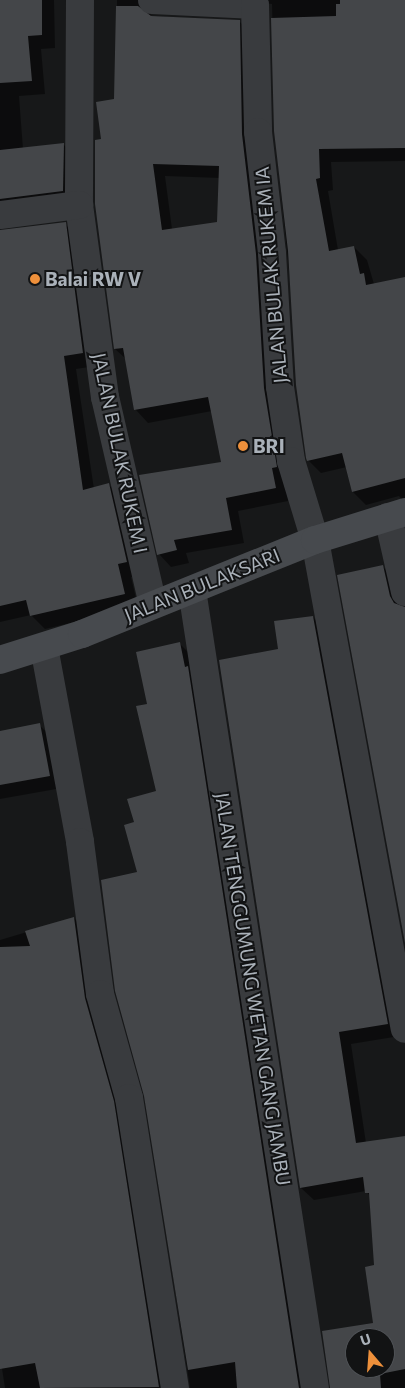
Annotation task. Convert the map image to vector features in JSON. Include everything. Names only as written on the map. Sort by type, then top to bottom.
[{"type":"street","name":"JALAN BULAK RUKEM I","points":[[80,0],[79,206],[105,397],[153,605]]},
{"type":"street","name":"JALAN BULAK RUKEM IA","points":[[152,0],[255,6],[258,132],[272,253],[280,387],[291,461],[315,540],[405,1029]]},
{"type":"street","points":[[0,216],[79,206]]},
{"type":"street","points":[[397,514],[405,592]]},
{"type":"street","name":"JALAN BULAKSARI","points":[[0,660],[44,647],[315,540],[397,514]]},
{"type":"street","name":"JALAN TENGGUMUNG WETAN GANG JAMBU","points":[[192,590],[315,1388]]},
{"type":"street","points":[[44,647],[80,842],[100,994],[129,1098],[175,1388]]},
{"type":"building","points":[[0,0],[42,0],[42,35],[28,36],[32,81],[0,83]]},
{"type":"building","points":[[340,0],[405,0],[405,148],[319,149],[320,178],[316,179],[329,251],[354,246],[360,274],[364,273],[366,285],[405,277],[405,478],[352,492],[342,453],[307,461],[306,458],[296,385],[288,251],[274,131],[271,18],[336,16],[336,4],[340,4]]},
{"type":"building","points":[[116,6],[138,6],[151,16],[240,20],[242,134],[256,254],[264,388],[277,467],[272,468],[276,488],[226,498],[232,530],[174,540],[177,550],[157,555],[139,475],[221,462],[208,397],[134,410],[123,348],[114,349],[95,204],[95,140],[101,139],[96,102],[114,99]],"holes":[[[153,164],[219,166],[217,222],[162,230]]]},
{"type":"building","points":[[64,143],[63,191],[0,199],[0,150]]},
{"type":"building","points":[[66,222],[83,353],[64,356],[83,490],[109,483],[127,562],[118,564],[125,594],[30,616],[26,600],[0,606],[0,230]]},
{"type":"building","points":[[383,565],[390,596],[394,603],[405,607],[405,943],[337,575]]},
{"type":"building","points":[[313,616],[388,1024],[339,1032],[356,1143],[405,1136],[405,1369],[395,1371],[395,1328],[345,1328],[345,1378],[380,1378],[381,1388],[330,1388],[322,1331],[373,1323],[365,1267],[374,1265],[369,1193],[365,1193],[363,1177],[300,1188],[219,660],[278,649],[274,621]]},
{"type":"building","points":[[180,642],[185,667],[188,666],[299,1388],[237,1388],[235,1362],[188,1370],[144,1096],[115,991],[101,880],[137,872],[124,825],[134,822],[127,799],[156,791],[136,706],[147,704],[136,652]]},
{"type":"building","points":[[40,723],[50,776],[0,785],[0,731]]},
{"type":"building","points":[[74,917],[85,998],[114,1101],[159,1387],[40,1388],[35,1363],[0,1369],[0,947],[30,946],[25,931]]},
{"type":"place","name":"Balai RW V","points":[[35,279]]},
{"type":"place","name":"BRI","points":[[243,446]]}]
